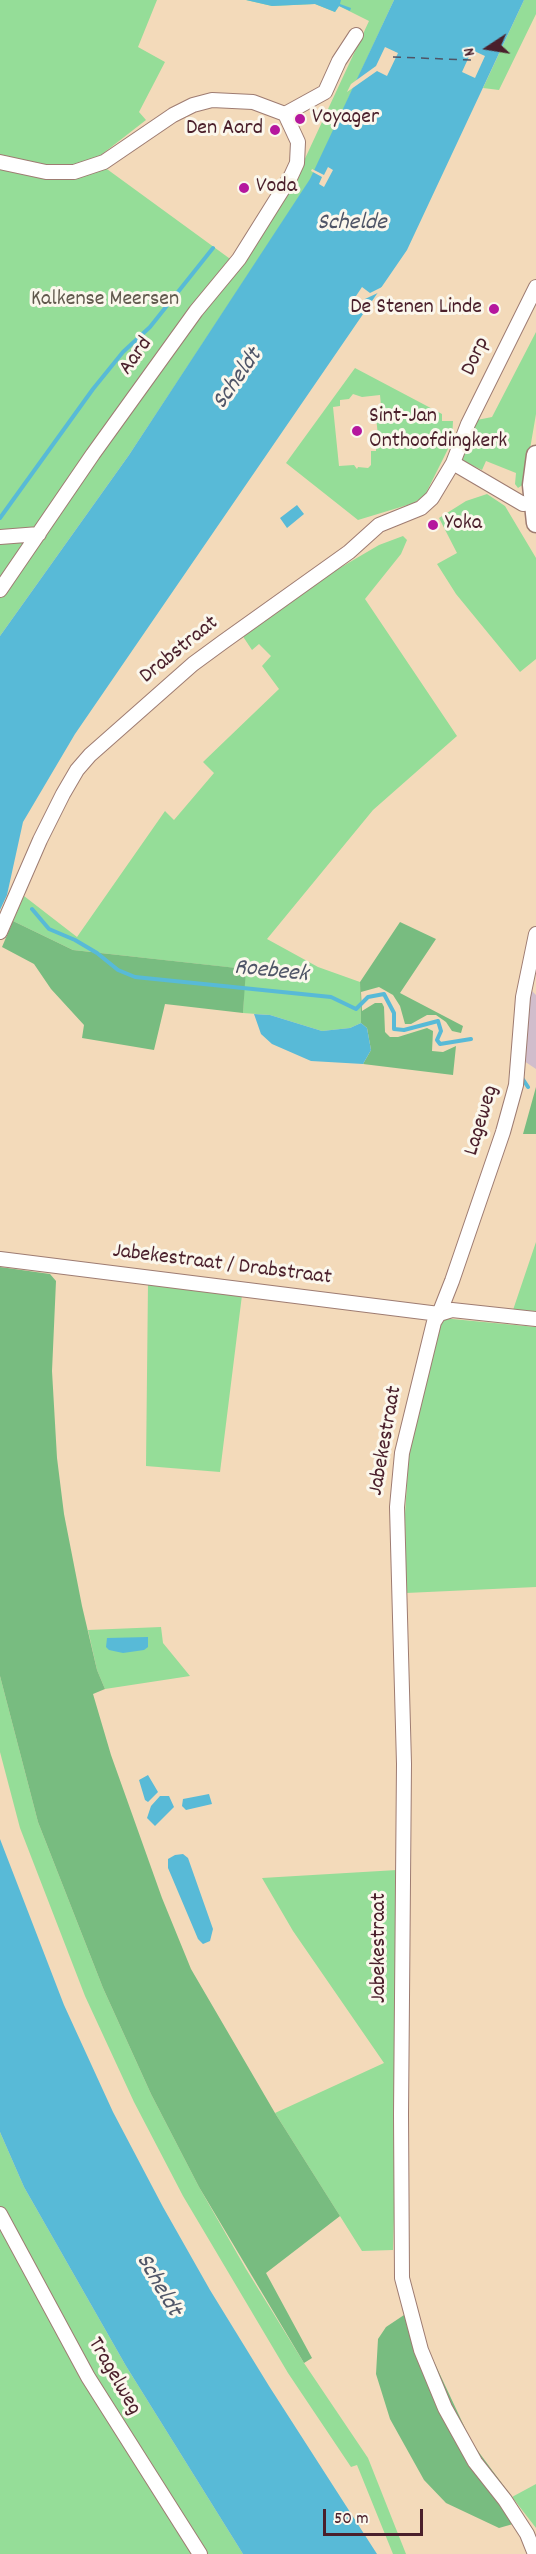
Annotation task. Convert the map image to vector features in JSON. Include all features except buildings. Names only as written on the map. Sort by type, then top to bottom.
[{"type":"main road","points":[[535,514],[532,485],[536,455]]},
{"type":"street","points":[[0,162],[46,172],[74,172],[104,162],[173,115],[193,105],[212,100],[252,102],[285,114],[325,92],[339,61],[356,35]]},
{"type":"street","name":"Aard","points":[[0,590],[196,311],[239,259],[291,176],[297,163],[298,142],[285,114]]},
{"type":"street","name":"Dorp","points":[[453,463],[468,424],[536,286]]},
{"type":"street","points":[[453,463],[523,504],[535,514]]},
{"type":"street","name":"Drabstraat","points":[[0,932],[40,840],[77,770],[90,755],[193,664],[349,552],[380,525],[421,508],[432,498],[453,463]]},
{"type":"street","points":[[0,537],[39,534]]},
{"type":"street","name":"Lageweg","points":[[439,1314],[503,1132],[516,1085],[523,997],[536,934]]},
{"type":"street","name":"Jabekestraat / Drabstraat","points":[[0,1259],[439,1314],[452,1310],[536,1319]]},
{"type":"street","name":"Jabekestraat","points":[[439,1314],[434,1322],[416,1393],[397,1483],[404,1764],[401,2267],[406,2296],[421,2349],[445,2408],[475,2462],[505,2500],[527,2534],[535,2554]]},
{"type":"street","name":"Tragelweg","points":[[0,2214],[88,2377],[200,2554]]},
{"type":"shaded area","points":[[530,989],[536,995],[536,1069],[524,1061]]},
{"type":"green space","name":"Kalkense Meersen","points":[[0,0],[157,0],[138,47],[165,62],[139,112],[146,120],[101,155],[100,164],[233,261],[302,165],[369,21],[339,6],[335,12],[315,4],[272,6],[246,0],[394,0],[311,179],[129,455],[0,636]]},
{"type":"green space","points":[[524,0],[536,0],[536,14],[499,90],[483,88]]},
{"type":"green space","points":[[536,332],[536,414],[524,484],[518,488],[515,484],[516,473],[486,461],[482,470],[463,461],[462,453],[477,420],[492,417]]},
{"type":"green space","points":[[355,368],[442,414],[442,421],[453,421],[452,441],[425,495],[414,503],[358,520],[286,463]],"holes":[[[353,394],[362,397],[380,395],[382,416],[376,417],[379,445],[376,446],[376,451],[371,451],[371,465],[368,468],[358,467],[357,469],[354,465],[339,466],[333,407],[340,406],[340,400],[349,399]]]},
{"type":"green space","points":[[487,494],[505,506],[536,558],[536,659],[520,672],[456,594],[437,564],[457,553],[439,518],[466,501]]},
{"type":"green space","points":[[403,536],[407,540],[401,554],[365,599],[457,736],[373,810],[267,939],[318,967],[360,982],[361,1023],[350,1028],[322,1031],[270,1015],[243,1013],[245,969],[73,950],[13,921],[24,896],[77,937],[165,811],[174,820],[214,773],[203,762],[279,689],[262,666],[271,656],[259,644],[252,650],[242,635],[338,569],[379,545]]},
{"type":"green space","points":[[13,921],[73,950],[246,969],[243,1013],[165,1004],[154,1050],[82,1038],[84,1025],[51,989],[34,964],[2,947]]},
{"type":"green space","points":[[400,922],[436,939],[400,993],[463,1026],[461,1033],[452,1031],[446,1022],[436,1015],[427,1015],[411,1024],[405,1024],[400,1006],[393,995],[379,987],[361,992],[362,1011],[375,1003],[382,1003],[385,1032],[390,1037],[398,1037],[427,1028],[433,1031],[432,1051],[443,1052],[456,1046],[453,1075],[363,1064],[371,1050],[367,1028],[361,1023],[360,982]]},
{"type":"green space","points":[[536,1087],[536,1134],[523,1134]]},
{"type":"green space","points":[[536,1242],[536,1311],[513,1310]]},
{"type":"green space","points":[[0,1267],[50,1274],[56,1281],[52,1371],[57,1458],[64,1514],[82,1606],[97,1670],[105,1689],[93,1694],[111,1755],[162,1898],[191,1969],[275,2113],[340,2216],[266,2273],[312,2358],[304,2363],[199,2187],[151,2094],[103,1988],[38,1822],[0,1676]]},
{"type":"green space","points":[[148,1283],[242,1295],[220,1472],[146,1466]]},
{"type":"green space","points":[[442,1318],[536,1327],[536,1587],[406,1593],[405,1514],[409,1453]]},
{"type":"green space","points":[[161,1627],[163,1643],[190,1676],[105,1689],[97,1670],[88,1630]]},
{"type":"green space","points":[[0,1676],[38,1822],[103,1988],[151,2094],[199,2187],[246,2269],[304,2363],[368,2458],[406,2554],[393,2554],[357,2465],[351,2467],[288,2373],[183,2196],[134,2102],[85,1996],[20,1828],[0,1752]]},
{"type":"green space","points":[[397,1870],[398,2083],[393,2250],[362,2251],[275,2113],[384,2063],[293,1931],[262,1878]]},
{"type":"green space","points":[[0,2132],[24,2187],[126,2366],[243,2554],[0,2554]]},
{"type":"green space","points":[[407,2313],[419,2317],[429,2351],[472,2443],[512,2497],[520,2522],[499,2528],[446,2503],[424,2480],[390,2419],[376,2374],[378,2339],[386,2327]]},
{"type":"green space","points":[[536,2484],[536,2528],[512,2497]]},
{"type":"water","points":[[246,0],[341,0],[340,4],[351,8],[350,11],[339,6],[335,12],[315,4],[272,6]]},
{"type":"water","name":"Schelde","points":[[394,0],[524,0],[407,250],[75,734],[23,822],[7,895],[0,910],[0,636],[129,455],[310,179]]},
{"type":"water","points":[[297,505],[304,514],[287,528],[280,518]]},
{"type":"water","points":[[254,1014],[270,1015],[322,1031],[350,1028],[361,1023],[367,1028],[371,1050],[363,1064],[311,1061],[272,1044],[261,1034]]},
{"type":"water","points":[[148,1637],[148,1647],[144,1650],[123,1653],[109,1650],[106,1647],[107,1638]]},
{"type":"water","points":[[148,1775],[158,1792],[148,1802],[145,1800],[139,1780]]},
{"type":"water","points":[[209,1794],[212,1804],[186,1810],[182,1806],[183,1799]]},
{"type":"water","points":[[160,1796],[169,1796],[174,1807],[155,1826],[147,1818],[151,1806]]},
{"type":"water","name":"Scheldt","points":[[0,1839],[64,2005],[113,2112],[163,2207],[210,2290],[269,2386],[377,2554],[243,2554],[126,2366],[24,2187],[0,2132]]},
{"type":"water","points":[[183,1854],[188,1858],[213,1929],[210,1941],[203,1944],[198,1939],[168,1868],[168,1859]]},
{"type":"pier","points":[[385,47],[398,53],[387,76],[377,71],[347,92],[351,84],[376,66]]},
{"type":"pier","points":[[472,50],[485,56],[475,78],[462,72]]},
{"type":"pier","points":[[328,167],[333,170],[324,187],[319,184],[322,177],[311,171],[312,169],[324,175]]},
{"type":"pier","points":[[386,285],[382,291],[365,299],[356,313],[348,308],[362,287],[370,293]]},
{"type":"waterway","points":[[0,518],[93,389],[123,352],[150,327],[213,248]]},
{"type":"waterway","name":"Roebeek","points":[[32,909],[49,929],[75,940],[97,953],[118,970],[135,977],[331,997],[356,1009],[368,997],[384,994],[394,1013],[394,1029],[404,1030],[438,1021],[441,1031],[437,1040],[440,1044],[471,1039]]},
{"type":"waterway","name":"Roebeek","points":[[522,1078],[528,1087]]},
{"type":"ferry route","points":[[393,57],[471,60]]},
{"type":"place","name":"Voyager","points":[[300,119]]},
{"type":"place","name":"Den Aard","points":[[275,130]]},
{"type":"place","name":"Voda","points":[[244,188]]},
{"type":"place","name":"De Stenen Linde","points":[[494,309]]},
{"type":"place","name":"Sint-Jan Onthoofdingkerk","points":[[357,431]]},
{"type":"place","name":"Yoka","points":[[433,525]]}]
